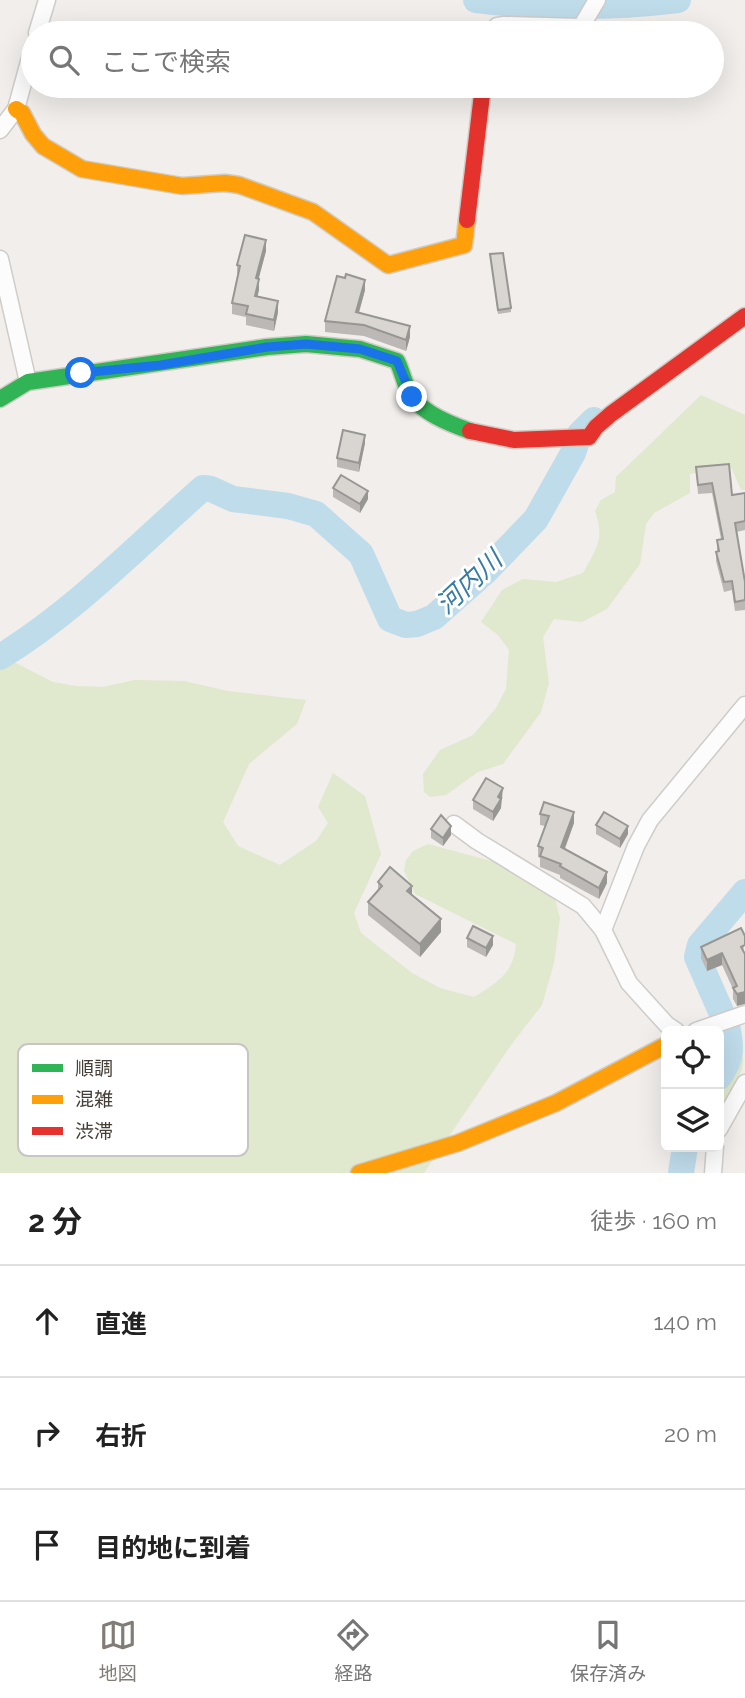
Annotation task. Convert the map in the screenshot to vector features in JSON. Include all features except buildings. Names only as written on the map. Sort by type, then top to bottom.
[{"type":"street","points":[[41,21],[47,0]]},
{"type":"street","points":[[585,21],[597,0]]},
{"type":"street","points":[[0,130],[16,108],[21,90]]},
{"type":"street","points":[[16,108],[43,146],[82,169],[182,186],[225,183],[239,185],[313,212],[388,265],[464,246],[482,98]]},
{"type":"street","points":[[0,259],[28,382]]},
{"type":"street","points":[[0,399],[28,382],[267,347],[306,344],[360,349],[397,361],[412,397],[426,410],[478,434],[502,440],[531,441],[589,437],[596,426],[611,414],[745,316]]},
{"type":"street","points":[[603,930],[636,846],[650,820],[745,705]]},
{"type":"street","points":[[454,824],[583,906],[603,930],[629,983],[668,1026]]},
{"type":"street","points":[[710,1026],[745,1014]]},
{"type":"street","points":[[359,1173],[458,1143],[556,1103],[661,1048]]},
{"type":"street","points":[[724,1120],[745,1083]]},
{"type":"street","points":[[713,1173],[715,1152]]},
{"type":"green space","points":[[701,395],[745,415],[745,490],[741,490],[731,467],[690,474],[690,493],[654,513],[646,524],[640,564],[607,609],[582,622],[554,619],[543,637],[549,683],[541,712],[503,764],[478,772],[446,795],[430,797],[424,792],[423,774],[440,750],[473,735],[496,708],[506,689],[509,650],[498,635],[481,622],[502,590],[523,579],[556,582],[583,573],[598,543],[599,529],[595,511],[601,500],[615,492],[616,477]]},
{"type":"green space","points":[[8,659],[53,682],[76,686],[103,687],[135,680],[184,681],[228,691],[306,700],[297,724],[249,764],[223,822],[238,846],[280,865],[316,841],[328,823],[318,807],[333,773],[365,796],[381,854],[354,913],[361,933],[412,973],[440,988],[474,997],[497,982],[508,970],[516,944],[415,894],[404,871],[406,860],[413,851],[428,844],[502,864],[555,899],[560,918],[554,963],[542,1005],[511,1045],[424,1173],[0,1173],[0,662]]},
{"type":"green space","points":[[738,1055],[743,1057],[735,1084],[724,1101],[724,1076]]},
{"type":"waterway","points":[[476,0],[577,6],[678,0]]},
{"type":"waterway","name":"河内川","points":[[0,657],[80,599],[203,488],[233,499],[288,506],[316,514],[361,554],[390,619],[406,625],[417,624],[434,617],[486,571],[536,519],[573,453],[579,435],[594,420]]},
{"type":"waterway","points":[[723,1016],[697,957],[700,945],[745,892]]},
{"type":"waterway","points":[[724,1068],[730,1053],[727,1026]]},
{"type":"waterway","points":[[681,1173],[684,1152]]},
{"type":"traffic: fast","points":[[0,399],[28,382],[267,347],[306,344],[360,349],[397,361],[409,392],[420,406],[445,421],[470,431]]},
{"type":"traffic: slow","points":[[16,109],[22,113],[43,146],[82,169],[182,186],[225,183],[239,185],[313,212],[388,265],[464,245],[467,220]]},
{"type":"traffic: slow","points":[[359,1173],[458,1143],[556,1103],[661,1048]]},
{"type":"traffic: jam","points":[[467,220],[482,98]]},
{"type":"traffic: jam","points":[[470,431],[514,440],[589,437],[611,414],[745,316]]},
{"type":"route","points":[[81,373],[161,365],[267,347],[306,344],[360,349],[397,361],[404,372],[412,397]]}]
